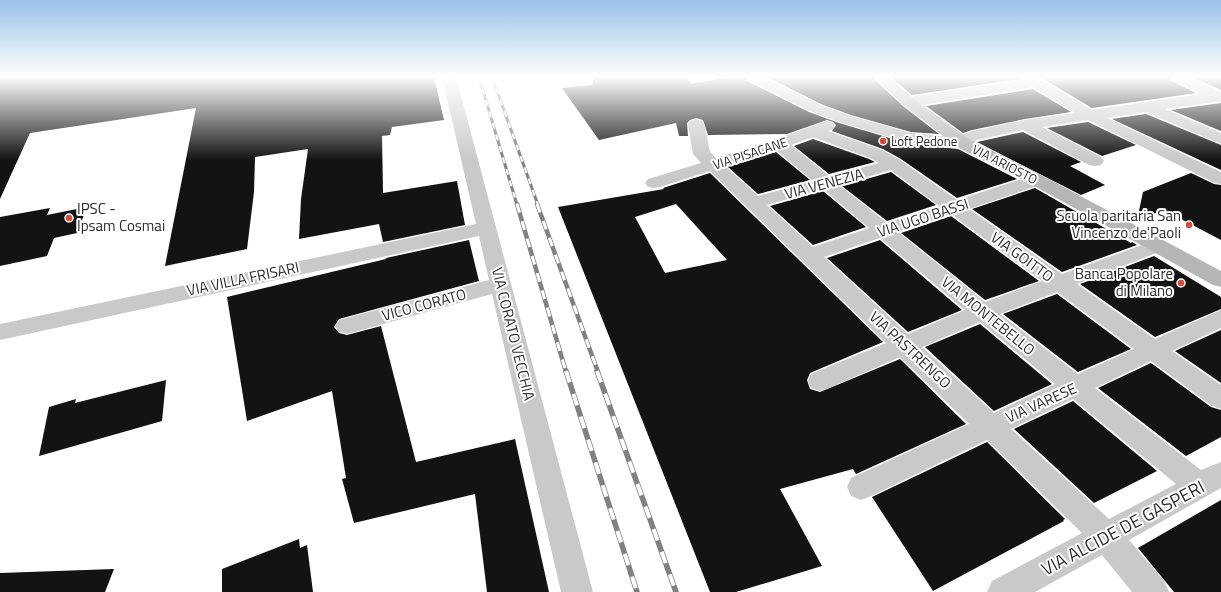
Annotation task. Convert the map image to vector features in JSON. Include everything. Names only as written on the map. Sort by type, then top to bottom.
[{"type":"street","name":"VIA CORATO VECCHIA","points":[[456,105],[577,592]]},
{"type":"street","name":"VIA ARIOSTO","points":[[808,105],[845,118],[910,138],[963,143],[1037,180],[1221,280]]},
{"type":"street","points":[[912,105],[963,143],[972,136],[1025,125],[1166,105]]},
{"type":"street","points":[[1072,105],[1089,115],[1221,178]]},
{"type":"street","points":[[1202,105],[1221,112]]},
{"type":"street","points":[[1148,107],[1221,140]]},
{"type":"street","name":"VIA PISACANE","points":[[654,183],[779,144],[814,132],[845,118]]},
{"type":"street","name":"VIA PASTRENGO","points":[[696,124],[702,154],[1106,537],[1152,592]]},
{"type":"street","points":[[1025,125],[1095,161]]},
{"type":"street","name":"VIA GOITTO","points":[[814,132],[876,154],[894,164],[1221,399]]},
{"type":"street","name":"VIA MONTEBELLO","points":[[779,144],[1076,388],[1211,480]]},
{"type":"street","name":"VIA VENEZIA","points":[[753,203],[894,164]]},
{"type":"street","name":"VIA UGO BASSI","points":[[808,255],[1037,180]]},
{"type":"street","name":"VIA VILLA FRISARI","points":[[0,332],[218,284],[487,228]]},
{"type":"street","points":[[820,381],[982,312],[1057,282],[1157,246]]},
{"type":"street","name":"VICO CORATO","points":[[347,326],[501,284]]},
{"type":"street","name":"VIA VARESE","points":[[861,487],[990,426],[1076,388],[1221,318]]},
{"type":"street","name":"VIA ALCIDE DE GASPERI","points":[[1003,592],[1211,480]]},
{"type":"building","points":[[0,105],[440,105],[444,120],[392,127],[390,135],[382,136],[383,193],[457,181],[465,225],[383,242],[379,224],[299,239],[301,199],[308,149],[255,157],[254,192],[247,249],[165,266],[196,108],[30,133],[0,199]]},
{"type":"building","points":[[574,105],[794,105],[809,112],[839,123],[910,144],[958,149],[1017,179],[957,198],[901,159],[883,149],[832,131],[836,125],[827,120],[787,134],[708,135],[703,120],[696,118],[687,123],[688,136],[679,136],[676,123],[599,140]]},
{"type":"building","points":[[823,105],[902,105],[939,134],[911,132],[851,115]]},
{"type":"building","points":[[935,105],[1059,105],[1071,112],[1025,119],[963,133],[926,106]]},
{"type":"building","points":[[1086,105],[1115,105],[1092,108]]},
{"type":"building","points":[[1209,105],[1221,105],[1221,131],[1171,110]]},
{"type":"building","points":[[1146,114],[1221,145],[1221,170],[1112,119]]},
{"type":"building","points":[[1088,122],[1136,145],[1102,156],[1047,128]]},
{"type":"building","points":[[1023,132],[1081,162],[1070,166],[1105,185],[1081,195],[977,142]]},
{"type":"building","points":[[813,139],[875,162],[829,174],[794,146]]},
{"type":"building","points":[[776,152],[810,180],[758,194],[728,167]]},
{"type":"building","points":[[891,172],[936,205],[887,221],[842,186]]},
{"type":"building","points":[[710,173],[883,342],[810,373],[807,380],[810,389],[820,392],[900,359],[966,424],[856,474],[853,469],[780,489],[822,566],[736,592],[710,592],[558,207],[664,189],[663,188]],"holes":[[[676,204],[727,260],[665,273],[635,217]]]},
{"type":"building","points":[[1191,173],[1214,184],[1221,185],[1221,240],[1164,210],[1137,220],[1143,192]]},
{"type":"building","points":[[1035,188],[1137,245],[1062,272],[972,209]]},
{"type":"building","points":[[823,191],[866,227],[813,245],[770,206]]},
{"type":"building","points":[[87,207],[77,233],[54,238],[47,256],[0,266],[0,217],[50,208],[47,215]]},
{"type":"building","points":[[951,216],[1039,281],[985,300],[901,233]]},
{"type":"building","points":[[469,240],[479,281],[339,319],[334,327],[339,333],[347,335],[381,326],[416,462],[515,439],[549,592],[487,592],[475,494],[354,523],[342,479],[346,478],[332,391],[247,421],[227,297],[386,258]]},
{"type":"building","points":[[880,240],[962,310],[908,332],[827,258]]},
{"type":"building","points":[[1154,256],[1221,297],[1221,309],[1155,337],[1080,284]]},
{"type":"building","points":[[1057,294],[1131,349],[1078,372],[1003,314]]},
{"type":"building","points":[[980,324],[1052,384],[994,411],[925,347]]},
{"type":"building","points":[[1221,330],[1221,383],[1175,351]]},
{"type":"building","points":[[1151,363],[1211,407],[1221,410],[1221,437],[1186,456],[1098,388]]},
{"type":"building","points":[[166,380],[162,421],[39,456],[49,407],[76,399],[75,403]]},
{"type":"building","points":[[1073,401],[1157,471],[1094,503],[1014,429]]},
{"type":"building","points":[[987,442],[1065,519],[1063,520],[1064,521],[933,591],[872,497]]},
{"type":"building","points":[[1221,500],[1221,592],[1174,592],[1138,548]]},
{"type":"building","points":[[299,539],[300,548],[307,545],[313,592],[222,592],[222,569]]},
{"type":"building","points":[[114,569],[105,592],[0,592],[0,573]]},
{"type":"railway","points":[[487,105],[517,205]]},
{"type":"railway","points":[[502,105],[538,205]]},
{"type":"railway","points":[[517,204],[566,372]]},
{"type":"railway","points":[[537,204],[598,372]]},
{"type":"railway","points":[[566,371],[637,592]]},
{"type":"railway","points":[[597,371],[676,592]]},
{"type":"place","name":"Loft Pedone","points":[[883,141]]},
{"type":"place","name":"IPSC - Ipsam Cosmai","points":[[69,218]]},
{"type":"place","name":"Scuola paritaria San Vincenzo de'Paoli","points":[[1189,225]]},
{"type":"place","name":"Banca Popolare di Milano","points":[[1181,283]]}]
